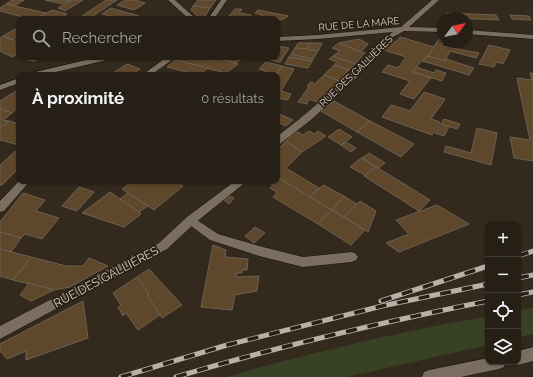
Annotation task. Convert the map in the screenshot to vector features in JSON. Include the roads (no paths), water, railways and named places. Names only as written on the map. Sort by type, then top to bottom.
[{"type":"street","points":[[171,0],[190,16]]},
{"type":"street","points":[[213,16],[224,0]]},
{"type":"street","name":"RUE DES GALLIÈRES","points":[[280,138],[309,117],[353,76],[390,37],[402,30],[436,0]]},
{"type":"street","name":"RUE DE LA MARE","points":[[280,39],[402,30],[437,30]]},
{"type":"street","points":[[473,32],[533,37]]},
{"type":"street","points":[[46,72],[96,60]]},
{"type":"street","points":[[150,72],[168,60]]},
{"type":"street","points":[[0,88],[16,81]]},
{"type":"street","points":[[0,208],[22,184]]},
{"type":"street","name":"RUE DES GALLIÈRES","points":[[0,333],[163,246],[191,220],[238,184]]},
{"type":"street","points":[[191,220],[214,237],[259,251],[303,262],[352,257]]},
{"type":"street","points":[[521,357],[533,354]]},
{"type":"street","points":[[429,377],[485,365]]},
{"type":"railway","points":[[521,255],[533,251]]},
{"type":"railway","points":[[381,301],[485,267]]},
{"type":"railway","points":[[521,277],[533,275]]},
{"type":"railway","points":[[121,377],[227,345],[382,306],[485,285]]},
{"type":"railway","points":[[521,294],[533,292]]},
{"type":"railway","points":[[176,377],[331,335],[485,302]]}]
